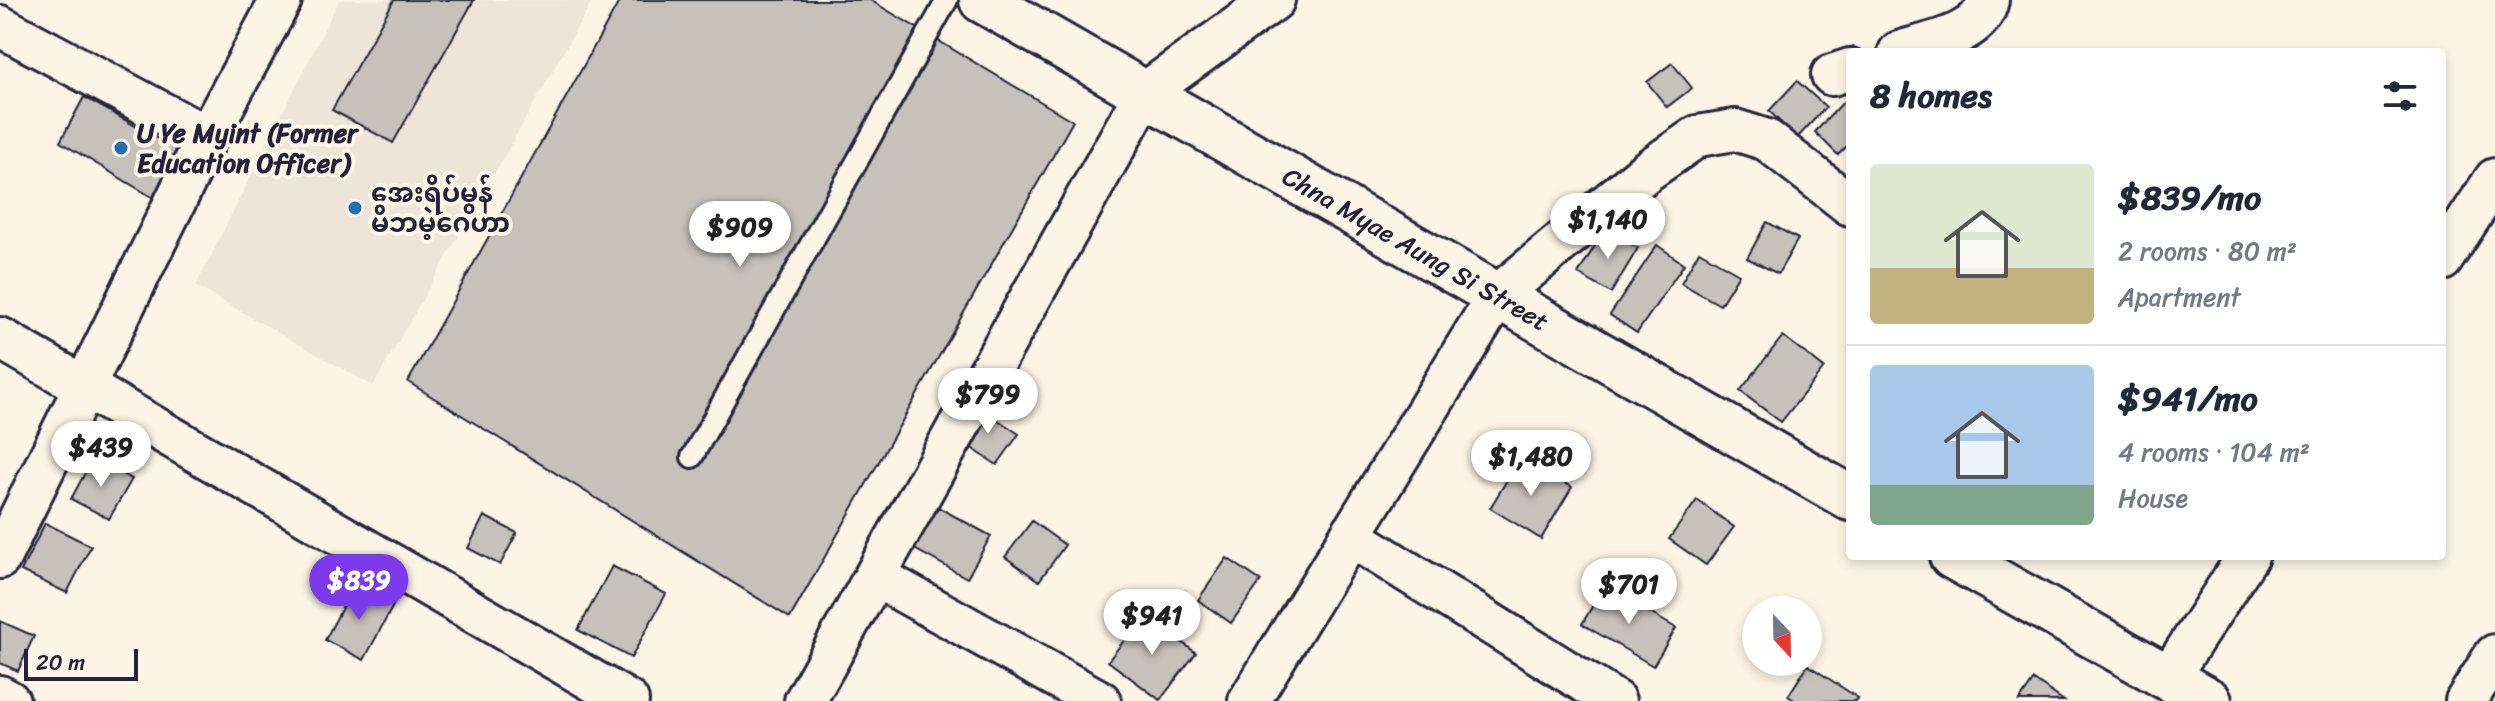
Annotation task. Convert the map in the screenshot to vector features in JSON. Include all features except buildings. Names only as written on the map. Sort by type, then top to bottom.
[{"type":"street","points":[[0,558],[207,137],[281,0]]},
{"type":"street","name":"Chna Myae Aung Si Street","points":[[982,0],[1846,496]]},
{"type":"street","points":[[805,701],[1145,93],[1274,0]]},
{"type":"street","points":[[1911,48],[1968,29],[1986,13],[1988,0]]},
{"type":"street","points":[[0,26],[207,137]]},
{"type":"street","points":[[1249,701],[1498,295],[1647,171],[1698,136],[1735,130],[1767,140],[1846,202]]},
{"type":"street","points":[[2446,254],[2495,179]]},
{"type":"street","points":[[0,338],[628,701]]},
{"type":"street","points":[[1350,536],[1615,701]]},
{"type":"street","points":[[1959,560],[2209,701]]},
{"type":"street","points":[[2168,678],[2245,560]]},
{"type":"street","points":[[875,576],[1100,701]]},
{"type":"street","points":[[2466,701],[2495,655]]},
{"type":"street","points":[[0,696],[9,701]]},
{"type":"lane","points":[[692,457],[947,0]]},
{"type":"shaded area","name":"အေးရိပ်မွန် မိဘမဲ့ဂေဟာ","points":[[339,0],[593,0],[373,386],[196,286]]},
{"type":"place","name":"U Ye Myint (Former Education Officer)","points":[[121,148]]},
{"type":"place","name":"အေးရိပ်မွန် မိဘမဲ့ဂေဟာ","points":[[355,208]]}]
